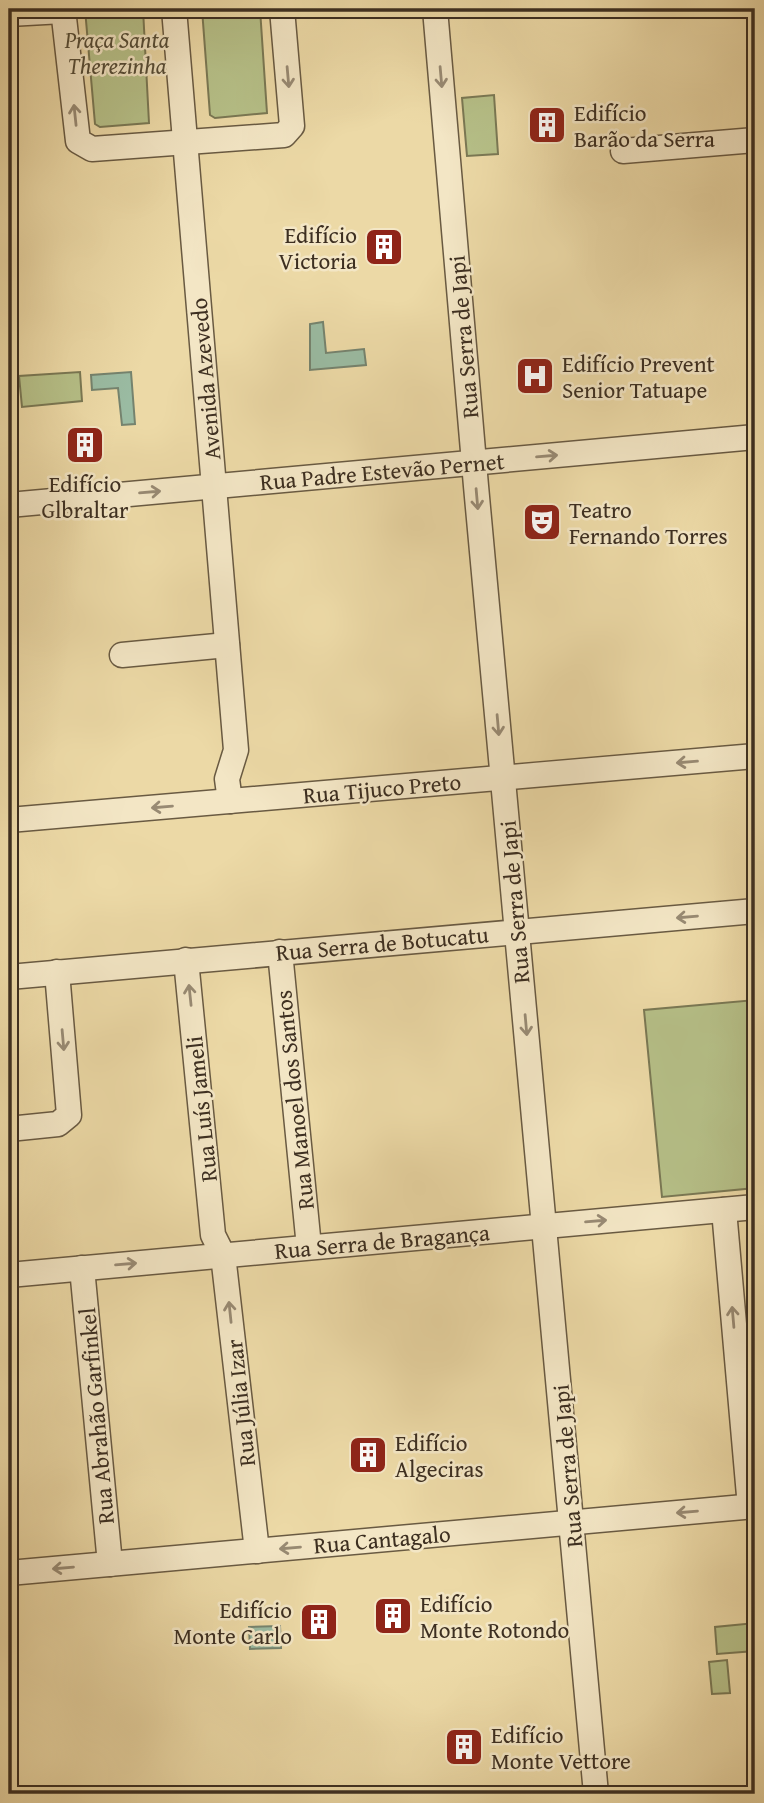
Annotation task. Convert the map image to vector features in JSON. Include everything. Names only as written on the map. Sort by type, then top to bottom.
[{"type":"street","name":"Avenida Azevedo","points":[[174,9],[236,750],[227,779],[240,800]]},
{"type":"street","points":[[9,15],[63,10],[81,145],[92,149],[284,135],[289,132],[292,126],[282,9]]},
{"type":"street","name":"Rua Serra de Japi","points":[[436,9],[474,462],[596,1794]]},
{"type":"street","points":[[623,151],[755,140]]},
{"type":"street","name":"Rua Padre Estevão Pernet","points":[[9,505],[755,437]]},
{"type":"street","points":[[122,655],[227,645]]},
{"type":"street","name":"Rua Tijuco Preto","points":[[9,820],[755,756]]},
{"type":"street","name":"Rua Serra de Botucatu","points":[[9,977],[755,911]]},
{"type":"street","name":"Rua Manoel dos Santos","points":[[280,952],[309,1247]]},
{"type":"street","name":"Rua Luís Jameli","points":[[186,960],[213,1235],[223,1255]]},
{"type":"street","points":[[9,1129],[58,1124],[66,1121],[69,1115],[57,972]]},
{"type":"street","name":"Rua Serra de Bragança","points":[[9,1275],[755,1208]]},
{"type":"street","points":[[724,1210],[752,1506]]},
{"type":"street","name":"Rua Júlia Izar","points":[[223,1255],[257,1551]]},
{"type":"street","name":"Rua Abrahão Garfinkel","points":[[82,1268],[110,1564]]},
{"type":"street","name":"Rua Cantagalo","points":[[9,1573],[752,1506]]},
{"type":"green space","name":"Praça Santa Therezinha","points":[[85,9],[143,9],[149,123],[100,127],[95,124]]},
{"type":"green space","name":"Praça Santa Therezinha","points":[[202,9],[260,9],[267,113],[215,118],[210,115]]},
{"type":"green space","points":[[494,95],[498,154],[467,156],[462,98]]},
{"type":"green space","points":[[80,372],[82,401],[22,407],[19,376]]},
{"type":"green space","points":[[755,1000],[755,1188],[662,1197],[644,1010]]},
{"type":"green space","points":[[755,1623],[755,1651],[717,1654],[715,1627]]},
{"type":"green space","points":[[727,1660],[730,1693],[712,1694],[709,1662]]},
{"type":"shaded area","points":[[323,322],[326,353],[364,349],[366,365],[310,370],[310,324]]},
{"type":"shaded area","points":[[131,372],[135,424],[122,425],[118,388],[92,390],[91,375]]},
{"type":"shaded area","points":[[280,1626],[281,1648],[250,1649],[249,1627]]},
{"type":"place","name":"Edifício Barão da Serra","points":[[547,125]]},
{"type":"place","name":"Edifício Victoria","points":[[384,247]]},
{"type":"place","name":"Edifício Prevent Senior Tatuape","points":[[535,376]]},
{"type":"place","name":"Edifício Glbraltar","points":[[85,445]]},
{"type":"place","name":"Teatro Fernando Torres","points":[[542,522]]},
{"type":"place","name":"Edifício Algeciras","points":[[368,1455]]},
{"type":"place","name":"Edifício Monte Rotondo","points":[[393,1616]]},
{"type":"place","name":"Edifício Monte Carlo","points":[[319,1622]]},
{"type":"place","name":"Edifício Monte Vettore","points":[[464,1747]]}]
